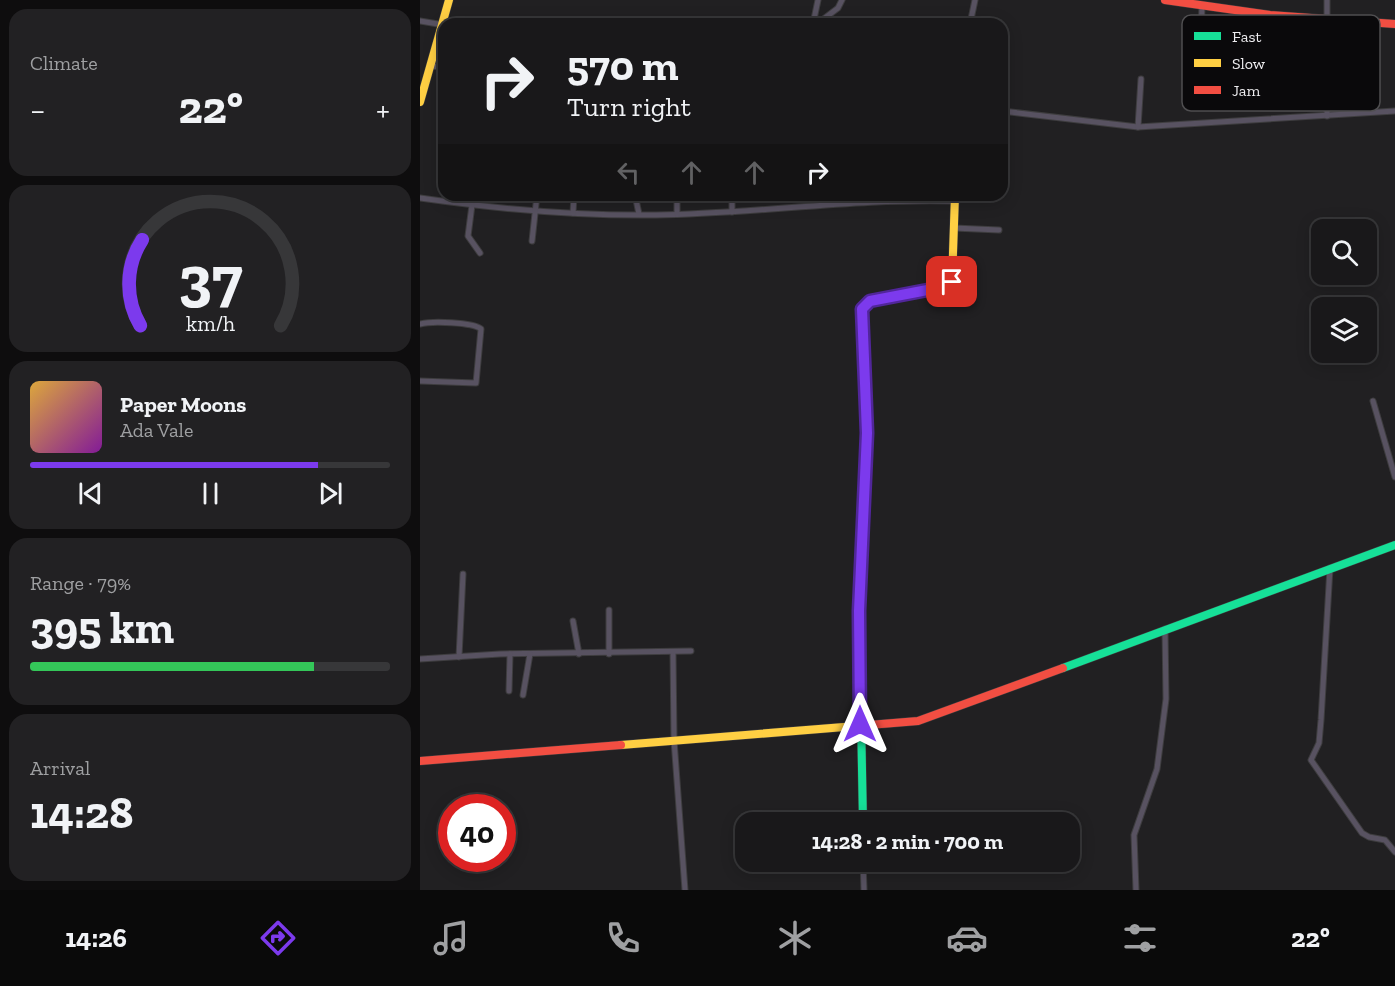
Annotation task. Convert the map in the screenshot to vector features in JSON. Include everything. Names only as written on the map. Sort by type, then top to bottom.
[{"type":"street","points":[[444,18],[448,0]]},
{"type":"street","points":[[816,18],[818,0]]},
{"type":"street","points":[[824,18],[838,9],[842,0]]},
{"type":"street","points":[[971,18],[975,0]]},
{"type":"street","points":[[1165,0],[1286,15]]},
{"type":"street","points":[[1327,0],[1328,15]]},
{"type":"street","points":[[1202,5],[1202,15]]},
{"type":"street","points":[[420,21],[438,23]]},
{"type":"street","points":[[1380,23],[1395,24]]},
{"type":"street","points":[[420,102],[438,40]]},
{"type":"street","points":[[430,66],[438,67]]},
{"type":"street","points":[[1138,127],[1141,79]]},
{"type":"street","points":[[1327,111],[1327,116]]},
{"type":"street","points":[[1008,112],[1138,127],[1395,111]]},
{"type":"street","points":[[420,198],[438,200]]},
{"type":"street","points":[[442,201],[573,213],[676,214],[870,201]]},
{"type":"street","points":[[532,241],[536,201]]},
{"type":"street","points":[[573,213],[574,201]]},
{"type":"street","points":[[636,201],[639,214]]},
{"type":"street","points":[[676,214],[677,201]]},
{"type":"street","points":[[732,201],[732,212]]},
{"type":"street","points":[[863,812],[859,611],[867,433],[862,309],[870,301],[943,287],[952,282],[955,201]]},
{"type":"street","points":[[472,205],[468,236],[480,253]]},
{"type":"street","points":[[954,228],[999,230]]},
{"type":"street","points":[[420,324],[456,323],[478,326],[481,329],[476,382],[420,381]]},
{"type":"street","points":[[1373,401],[1395,477]]},
{"type":"street","points":[[420,760],[918,721],[1395,545]]},
{"type":"street","points":[[1330,568],[1319,743],[1311,760],[1362,832],[1369,837],[1385,840],[1395,852]]},
{"type":"street","points":[[459,657],[463,574]]},
{"type":"street","points":[[609,610],[609,654]]},
{"type":"street","points":[[573,621],[579,654]]},
{"type":"street","points":[[1136,890],[1134,835],[1157,769],[1166,699],[1165,629]]},
{"type":"street","points":[[420,659],[510,654],[691,651]]},
{"type":"street","points":[[673,652],[674,740],[685,890]]},
{"type":"street","points":[[509,692],[510,654]]},
{"type":"street","points":[[524,695],[530,654]]},
{"type":"street","points":[[863,872],[864,890]]},
{"type":"traffic: fast","points":[[863,812],[859,611],[865,470]]},
{"type":"traffic: fast","points":[[1063,668],[1395,545]]},
{"type":"traffic: slow","points":[[444,18],[449,0]]},
{"type":"traffic: slow","points":[[420,102],[438,39]]},
{"type":"traffic: slow","points":[[865,470],[867,433],[863,309],[870,301],[943,287],[952,282],[955,201]]},
{"type":"traffic: slow","points":[[621,745],[869,725]]},
{"type":"traffic: jam","points":[[1165,0],[1270,15]]},
{"type":"traffic: jam","points":[[1380,23],[1395,24]]},
{"type":"traffic: jam","points":[[869,725],[918,721],[1063,668]]},
{"type":"traffic: jam","points":[[420,761],[621,745]]},
{"type":"route","points":[[860,724],[859,611],[867,433],[862,309],[870,301],[943,287],[952,282]]}]
